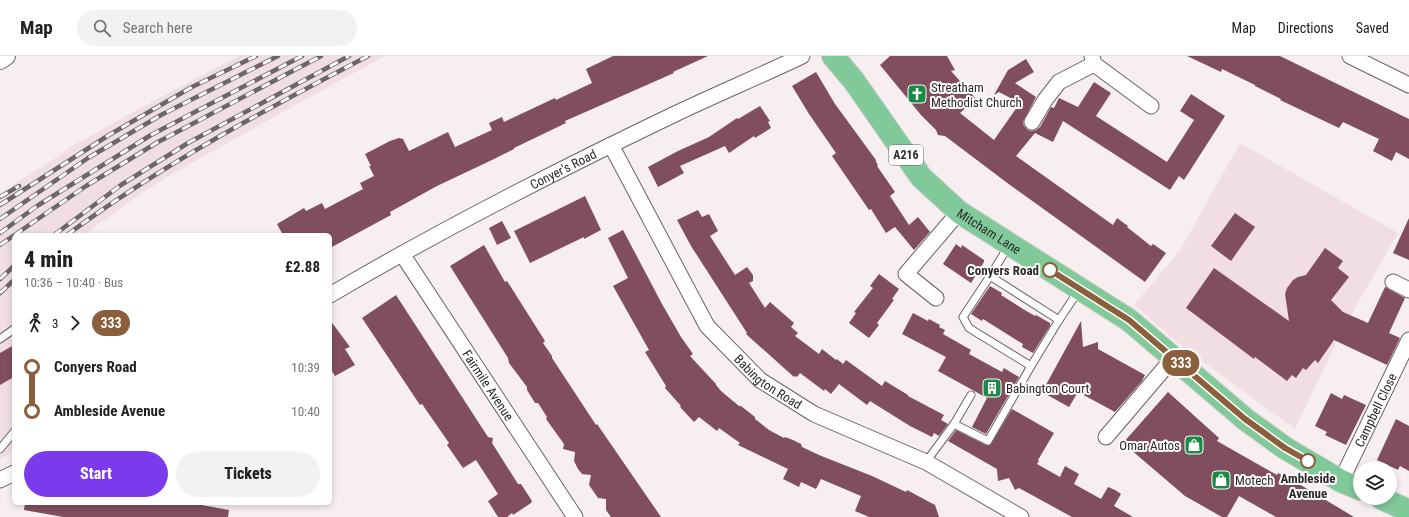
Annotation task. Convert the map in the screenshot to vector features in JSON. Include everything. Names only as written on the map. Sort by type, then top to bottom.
[{"type":"main road","name":"Mitcham Lane","points":[[833,56],[854,81],[921,176],[959,212],[1129,320],[1245,419],[1285,448],[1351,485]]},
{"type":"main road","points":[[1397,505],[1409,510]]},
{"type":"street","points":[[0,60],[6,56]]},
{"type":"street","name":"Conyer's Road","points":[[332,294],[503,198],[676,113],[802,56]]},
{"type":"street","points":[[1350,56],[1409,85]]},
{"type":"street","points":[[1032,122],[1045,100],[1059,82],[1093,60],[1151,106]]},
{"type":"street","name":"Babington Road","points":[[611,145],[707,326],[760,380],[814,414],[926,462],[1022,517]]},
{"type":"street","points":[[936,298],[906,274],[959,212]]},
{"type":"street","name":"Fairmile Avenue","points":[[402,254],[575,517]]},
{"type":"street","points":[[1393,282],[1409,290]]},
{"type":"street","name":"Campbell Close","points":[[1351,485],[1409,340]]},
{"type":"street","points":[[1106,437],[1174,357]]},
{"type":"street","points":[[0,480],[12,474]]},
{"type":"lane","points":[[1010,244],[964,317],[969,328],[1031,366]]},
{"type":"lane","points":[[990,276],[1059,320]]},
{"type":"lane","points":[[954,424],[988,441],[1031,366],[1080,289]]},
{"type":"lane","points":[[0,339],[12,330]]},
{"type":"lane","points":[[926,462],[954,424],[971,395]]},
{"type":"lane","points":[[0,449],[12,434]]},
{"type":"shaded area","points":[[238,56],[385,56],[167,177],[137,196],[87,233],[12,233],[12,453],[0,459],[0,193],[62,154],[67,149]]},
{"type":"shaded area","points":[[1240,143],[1398,233],[1343,329],[1295,429],[1180,345],[1134,305],[1180,250]]},
{"type":"building","points":[[613,56],[708,56],[673,72],[674,73],[565,121],[566,123],[437,186],[390,212],[391,215],[332,247],[332,233],[282,233],[277,224],[304,208],[306,211],[322,203],[325,209],[363,189],[360,183],[374,176],[365,154],[390,141],[399,138],[403,139],[409,151],[448,132],[455,147],[492,130],[489,123],[502,117],[504,122],[555,98],[556,100],[592,83],[586,69]]},
{"type":"building","points":[[890,56],[947,56],[955,70],[951,71],[976,99],[960,113],[994,140],[1020,103],[999,92],[994,95],[1008,70],[1026,59],[1034,72],[1015,83],[1036,97],[1023,122],[1024,126],[1028,130],[1036,130],[1040,127],[1051,107],[1054,108],[1059,98],[1078,107],[1094,82],[1111,93],[1096,116],[1167,162],[1194,120],[1180,111],[1191,94],[1225,116],[1184,180],[1179,176],[1170,190],[1063,121],[1053,142],[1035,133],[1016,156],[1113,225],[1117,218],[1151,246],[1153,244],[1166,253],[1145,282],[945,136],[938,135],[936,130],[921,115],[880,65]]},
{"type":"building","points":[[1187,56],[1280,56],[1409,119],[1409,159],[1396,152],[1392,161],[1373,151],[1379,139],[1343,122],[1339,128],[1280,100],[1281,99],[1255,85],[1222,69],[1221,72]]},
{"type":"building","points":[[816,72],[835,104],[876,160],[877,166],[895,192],[890,196],[909,225],[918,217],[930,232],[914,250],[895,227],[886,233],[871,209],[869,210],[832,156],[836,153],[792,86]]},
{"type":"building","points":[[760,106],[770,121],[768,122],[771,128],[755,138],[754,136],[729,153],[725,146],[680,166],[684,173],[658,187],[648,167],[709,137],[737,118],[738,119]]},
{"type":"building","points":[[585,196],[601,230],[530,263],[514,231]]},
{"type":"building","points":[[698,210],[702,217],[709,214],[718,231],[710,236],[735,275],[747,267],[753,275],[753,281],[749,283],[765,308],[770,302],[794,323],[791,327],[798,333],[795,336],[819,354],[822,349],[843,364],[846,360],[882,386],[885,381],[908,396],[944,415],[941,420],[948,424],[939,436],[934,433],[932,437],[910,426],[870,401],[867,405],[839,384],[831,394],[825,389],[824,391],[800,373],[797,377],[794,377],[746,334],[747,333],[691,246],[677,220]]},
{"type":"building","points":[[1235,213],[1255,227],[1231,261],[1211,246]]},
{"type":"building","points":[[1409,218],[1409,260],[1393,253]]},
{"type":"building","points":[[502,221],[511,238],[497,245],[489,228]]},
{"type":"building","points":[[623,230],[662,304],[681,337],[693,354],[690,356],[721,391],[755,417],[755,419],[769,430],[784,438],[785,437],[801,444],[802,447],[819,455],[872,476],[906,492],[907,490],[935,505],[939,517],[869,517],[855,511],[861,496],[821,479],[816,489],[801,482],[799,487],[783,479],[788,469],[738,445],[740,443],[719,428],[717,431],[699,417],[694,422],[665,388],[666,386],[645,352],[649,350],[613,286],[628,278],[608,238]]},
{"type":"building","points":[[956,244],[961,248],[962,245],[984,260],[971,283],[943,264]]},
{"type":"building","points":[[484,245],[505,282],[507,281],[545,341],[543,343],[552,358],[596,425],[597,424],[661,517],[611,517],[606,510],[606,499],[598,498],[589,485],[591,475],[582,474],[578,469],[574,461],[575,452],[563,449],[564,444],[546,419],[547,417],[538,403],[535,403],[527,390],[527,387],[509,363],[508,358],[450,266]]},
{"type":"building","points":[[1325,248],[1343,261],[1338,268],[1349,277],[1331,300],[1343,312],[1368,323],[1385,287],[1405,298],[1389,333],[1400,338],[1387,365],[1334,340],[1318,363],[1315,360],[1306,370],[1303,368],[1296,378],[1292,375],[1287,381],[1255,357],[1254,359],[1186,308],[1214,268],[1289,321],[1285,294],[1287,288],[1293,280],[1306,275]]},
{"type":"building","points":[[879,274],[899,289],[892,299],[894,300],[877,323],[879,325],[869,338],[849,323],[856,313],[854,312],[873,288],[870,286]]},
{"type":"building","points":[[990,286],[1023,309],[1050,323],[1050,326],[1033,353],[1022,347],[1023,344],[983,319],[982,321],[971,314]]},
{"type":"building","points":[[396,295],[488,437],[493,438],[492,443],[518,484],[521,484],[532,501],[513,515],[512,513],[507,517],[498,517],[488,501],[498,494],[476,460],[463,468],[447,445],[449,443],[422,404],[420,405],[362,318]]},
{"type":"building","name":"Babington Court","points":[[913,313],[928,321],[929,319],[940,325],[939,327],[945,330],[943,334],[971,350],[969,354],[1002,372],[1004,368],[1019,377],[986,434],[972,427],[987,398],[938,371],[946,357],[902,334]]},
{"type":"building","points":[[1081,321],[1083,347],[1098,342],[1098,349],[1145,375],[1142,381],[1115,412],[1078,392],[1069,407],[1042,392]]},
{"type":"building","points":[[332,323],[350,347],[345,349],[355,365],[335,376],[332,371]]},
{"type":"building","points":[[12,346],[12,378],[0,385],[0,353]]},
{"type":"building","points":[[1168,392],[1219,438],[1217,441],[1277,475],[1278,473],[1294,481],[1354,517],[1276,517],[1239,496],[1227,517],[1222,517],[1185,496],[1123,443]]},
{"type":"building","points":[[1331,393],[1342,399],[1344,395],[1366,405],[1346,445],[1325,435],[1327,432],[1315,426]]},
{"type":"building","points":[[1012,409],[1054,433],[1037,464],[1060,477],[1065,466],[1079,474],[1074,484],[1101,499],[1108,487],[1115,490],[1121,494],[1114,506],[1133,517],[1072,517],[1019,488],[1015,490],[1009,478],[998,481],[997,469],[948,441],[956,430],[986,445],[990,445]]},
{"type":"building","points":[[1396,419],[1409,426],[1409,471],[1400,466],[1397,470],[1397,461],[1377,460]]},
{"type":"building","points":[[25,505],[202,505],[229,510],[228,517],[63,517],[24,510]]},
{"type":"railway","points":[[0,205],[109,135],[192,87],[256,56]]},
{"type":"railway","points":[[0,219],[88,158],[161,115],[278,56]]},
{"type":"railway","points":[[0,233],[37,206],[151,135],[302,56]]},
{"type":"railway","points":[[17,233],[86,186],[158,142],[321,56]]},
{"type":"railway","points":[[57,233],[121,185],[188,143],[349,56]]},
{"type":"railway","points":[[70,233],[103,209],[176,162],[252,118],[368,56]]},
{"type":"railway","points":[[0,197],[19,186]]},
{"type":"railway","points":[[0,245],[12,237]]},
{"type":"railway","points":[[0,279],[12,268]]},
{"type":"railway","points":[[0,293],[12,282]]},
{"type":"bus line","name":"333","points":[[1050,270],[1129,320],[1245,419],[1285,448],[1308,461]]},
{"type":"place","name":"Streatham Methodist Church","points":[[917,94]]},
{"type":"place","name":"Conyers Road","points":[[1050,270]]},
{"type":"place","name":"Babington Court","points":[[992,388]]},
{"type":"place","name":"Omar Autos","points":[[1194,445]]},
{"type":"place","name":"Ambleside Avenue","points":[[1308,461]]},
{"type":"place","name":"Motech","points":[[1221,480]]}]
